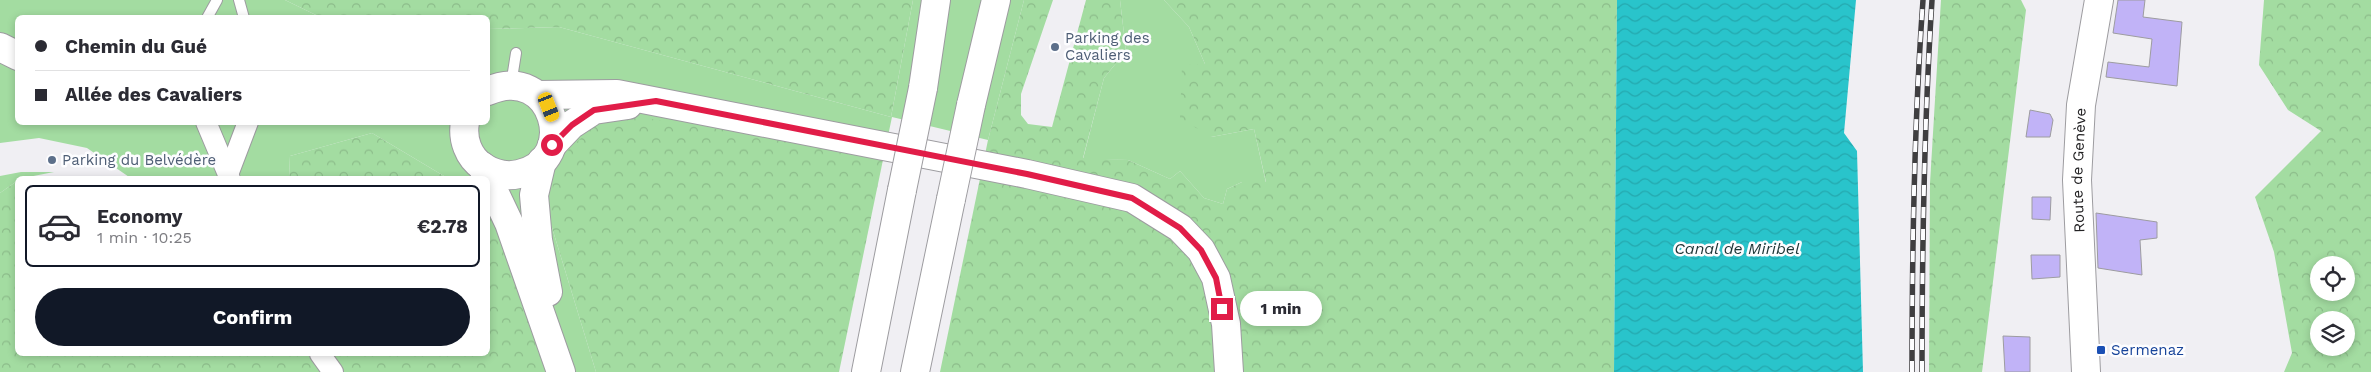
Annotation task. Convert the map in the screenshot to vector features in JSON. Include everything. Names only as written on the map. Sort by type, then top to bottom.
[{"type":"main road","points":[[865,370],[923,88],[936,0]]},
{"type":"main road","points":[[915,372],[951,199],[996,0]]},
{"type":"main road","name":"Route de Genève","points":[[2086,372],[2077,180],[2081,105],[2099,0]]},
{"type":"main road","points":[[0,47],[15,54]]},
{"type":"main road","points":[[499,88],[524,87],[538,95],[549,107],[553,118],[555,129],[534,195],[538,240],[550,302],[574,372]]},
{"type":"main road","points":[[538,95],[616,94],[982,166],[1132,198],[1180,228],[1201,250],[1216,278],[1226,324],[1229,372]]},
{"type":"main road","points":[[482,166],[501,175],[525,173],[547,153],[572,125],[594,110],[656,101]]},
{"type":"main road","points":[[463,125],[466,144],[487,176]]},
{"type":"main road","points":[[490,182],[510,223],[561,372]]},
{"type":"street","points":[[207,125],[229,175]]},
{"type":"street","points":[[229,175],[247,125]]},
{"type":"street","points":[[322,356],[334,372]]},
{"type":"lane","points":[[209,15],[218,0]]},
{"type":"lane","points":[[239,0],[243,15]]},
{"type":"lane","points":[[499,88],[516,53]]},
{"type":"green space","points":[[0,0],[285,0],[316,15],[15,15],[15,125],[490,125],[490,29],[559,27],[891,117],[913,0],[1024,0],[988,140],[892,117],[884,155],[550,221],[596,372],[550,372],[490,185],[490,176],[444,176],[372,133],[290,156],[289,176],[128,176],[87,148],[39,138],[0,143]]},
{"type":"green space","points":[[285,0],[913,0],[891,117],[559,27],[490,29],[490,15],[316,15]]},
{"type":"green space","points":[[1024,0],[1053,0],[1021,94],[1021,115],[1028,124],[1052,127],[1086,0],[1120,0],[1126,51],[1104,78],[1083,158],[1128,160],[1170,179],[1180,171],[1204,198],[1223,204],[1227,189],[1242,182],[1266,182],[1254,129],[1211,137],[1180,118],[1182,65],[1205,64],[1189,27],[1164,0],[1617,0],[1614,372],[940,372],[988,140]]},
{"type":"green space","points":[[1120,0],[1164,0],[1189,27],[1205,64],[1211,137],[1254,129],[1266,183],[1242,182],[1227,189],[1223,204],[1204,198],[1180,171],[1170,179],[1128,160],[1083,159],[1104,78],[1126,51]]},
{"type":"green space","points":[[1941,0],[2021,0],[2026,10],[1982,372],[1929,372],[1930,183]]},
{"type":"green space","points":[[2264,0],[2371,0],[2371,372],[2284,372],[2292,353],[2274,252],[2255,197],[2321,131],[2288,110],[2259,65]]},
{"type":"green space","points":[[632,116],[884,155],[839,372],[596,372],[550,221],[553,183],[569,149],[597,124]]},
{"type":"green space","points":[[372,133],[444,176],[289,176],[290,156]]},
{"type":"green space","points":[[21,172],[54,172],[33,176],[15,176],[15,182],[0,193],[0,176]]},
{"type":"green space","points":[[15,182],[15,356],[490,356],[490,213],[507,245],[550,372],[0,372],[0,193]]},
{"type":"water","name":"Canal de Miribel","points":[[1617,0],[1856,0],[1844,133],[1857,151],[1863,372],[1614,372]]},
{"type":"building","points":[[2118,0],[2145,0],[2143,17],[2182,22],[2177,86],[2106,77],[2108,62],[2149,67],[2152,39],[2113,33]]},
{"type":"building","points":[[2030,110],[2050,114],[2053,120],[2050,137],[2026,137]]},
{"type":"building","points":[[2032,197],[2051,197],[2050,220],[2032,219]]},
{"type":"building","points":[[2096,213],[2157,222],[2157,238],[2140,240],[2142,275],[2098,268]]},
{"type":"building","points":[[2031,255],[2060,255],[2060,277],[2032,279]]},
{"type":"building","points":[[2003,336],[2030,337],[2030,372],[2005,372]]},
{"type":"railway","points":[[1912,372],[1914,186],[1923,0]]},
{"type":"railway","points":[[1922,372],[1924,186],[1932,0]]},
{"type":"place","name":"Parking des Cavaliers","points":[[1055,47]]},
{"type":"place","name":"Parking du Belvédère","points":[[52,160]]},
{"type":"place","name":"Sermenaz","points":[[2101,350]]},
{"type":"route","points":[[552,145],[572,125],[594,110],[656,101],[1027,174],[1132,198],[1156,211],[1180,228],[1201,250],[1216,278],[1222,309]]}]
